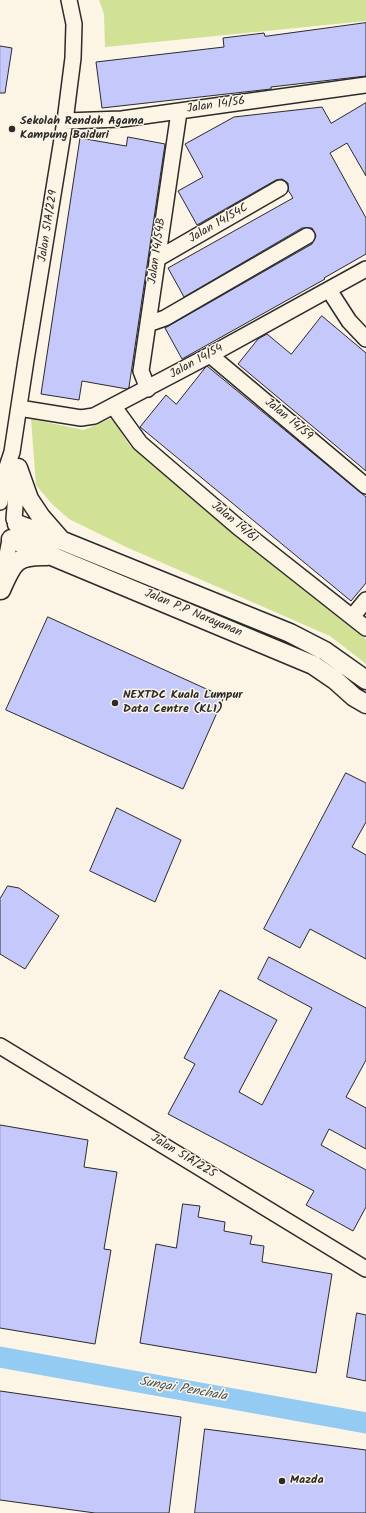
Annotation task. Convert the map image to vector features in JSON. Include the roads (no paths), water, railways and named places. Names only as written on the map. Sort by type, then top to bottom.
[{"type":"main road","points":[[15,460],[29,499],[41,517],[63,541]]},
{"type":"main road","name":"Jalan P.P Narayanan","points":[[9,530],[63,541],[290,633],[325,651],[366,680]]},
{"type":"main road","name":"Jalan P.P Narayanan","points":[[9,530],[50,556],[138,591],[313,665],[335,680],[354,697],[365,703]]},
{"type":"main road","points":[[0,590],[9,571],[17,562],[29,555],[50,556]]},
{"type":"street","name":"Jalan 51A/229","points":[[0,590],[9,530],[18,408],[65,121],[73,58],[74,24],[69,0]]},
{"type":"street","name":"Jalan 14/56","points":[[65,121],[122,119],[366,85]]},
{"type":"street","name":"Jalan 14/54B","points":[[148,389],[141,371],[179,112]]},
{"type":"street","name":"Jalan 14/54C","points":[[157,259],[280,188]]},
{"type":"street","points":[[148,324],[166,318],[308,236]]},
{"type":"street","name":"Jalan 14/54","points":[[18,408],[81,418],[94,416],[148,389],[366,269]]},
{"type":"street","points":[[329,290],[349,321],[366,339]]},
{"type":"street","name":"Jalan 14/59","points":[[210,355],[366,486]]},
{"type":"street","name":"Jalan 14/61","points":[[114,407],[140,443],[238,527],[366,628]]},
{"type":"street","name":"Jalan 51A/229","points":[[0,502],[5,474],[15,460]]},
{"type":"street","points":[[352,617],[366,600]]},
{"type":"street","name":"Jalan 51A/225","points":[[0,1046],[366,1269]]},
{"type":"waterway","name":"Sungai Penchala","points":[[0,1357],[366,1423]]},
{"type":"place","name":"Sekolah Rendah Agama Kampung Baiduri","points":[[12,129]]},
{"type":"place","name":"NEXTDC Kuala Lumpur Data Centre (KL1)","points":[[115,703]]},
{"type":"place","name":"Mazda","points":[[282,1481]]}]
